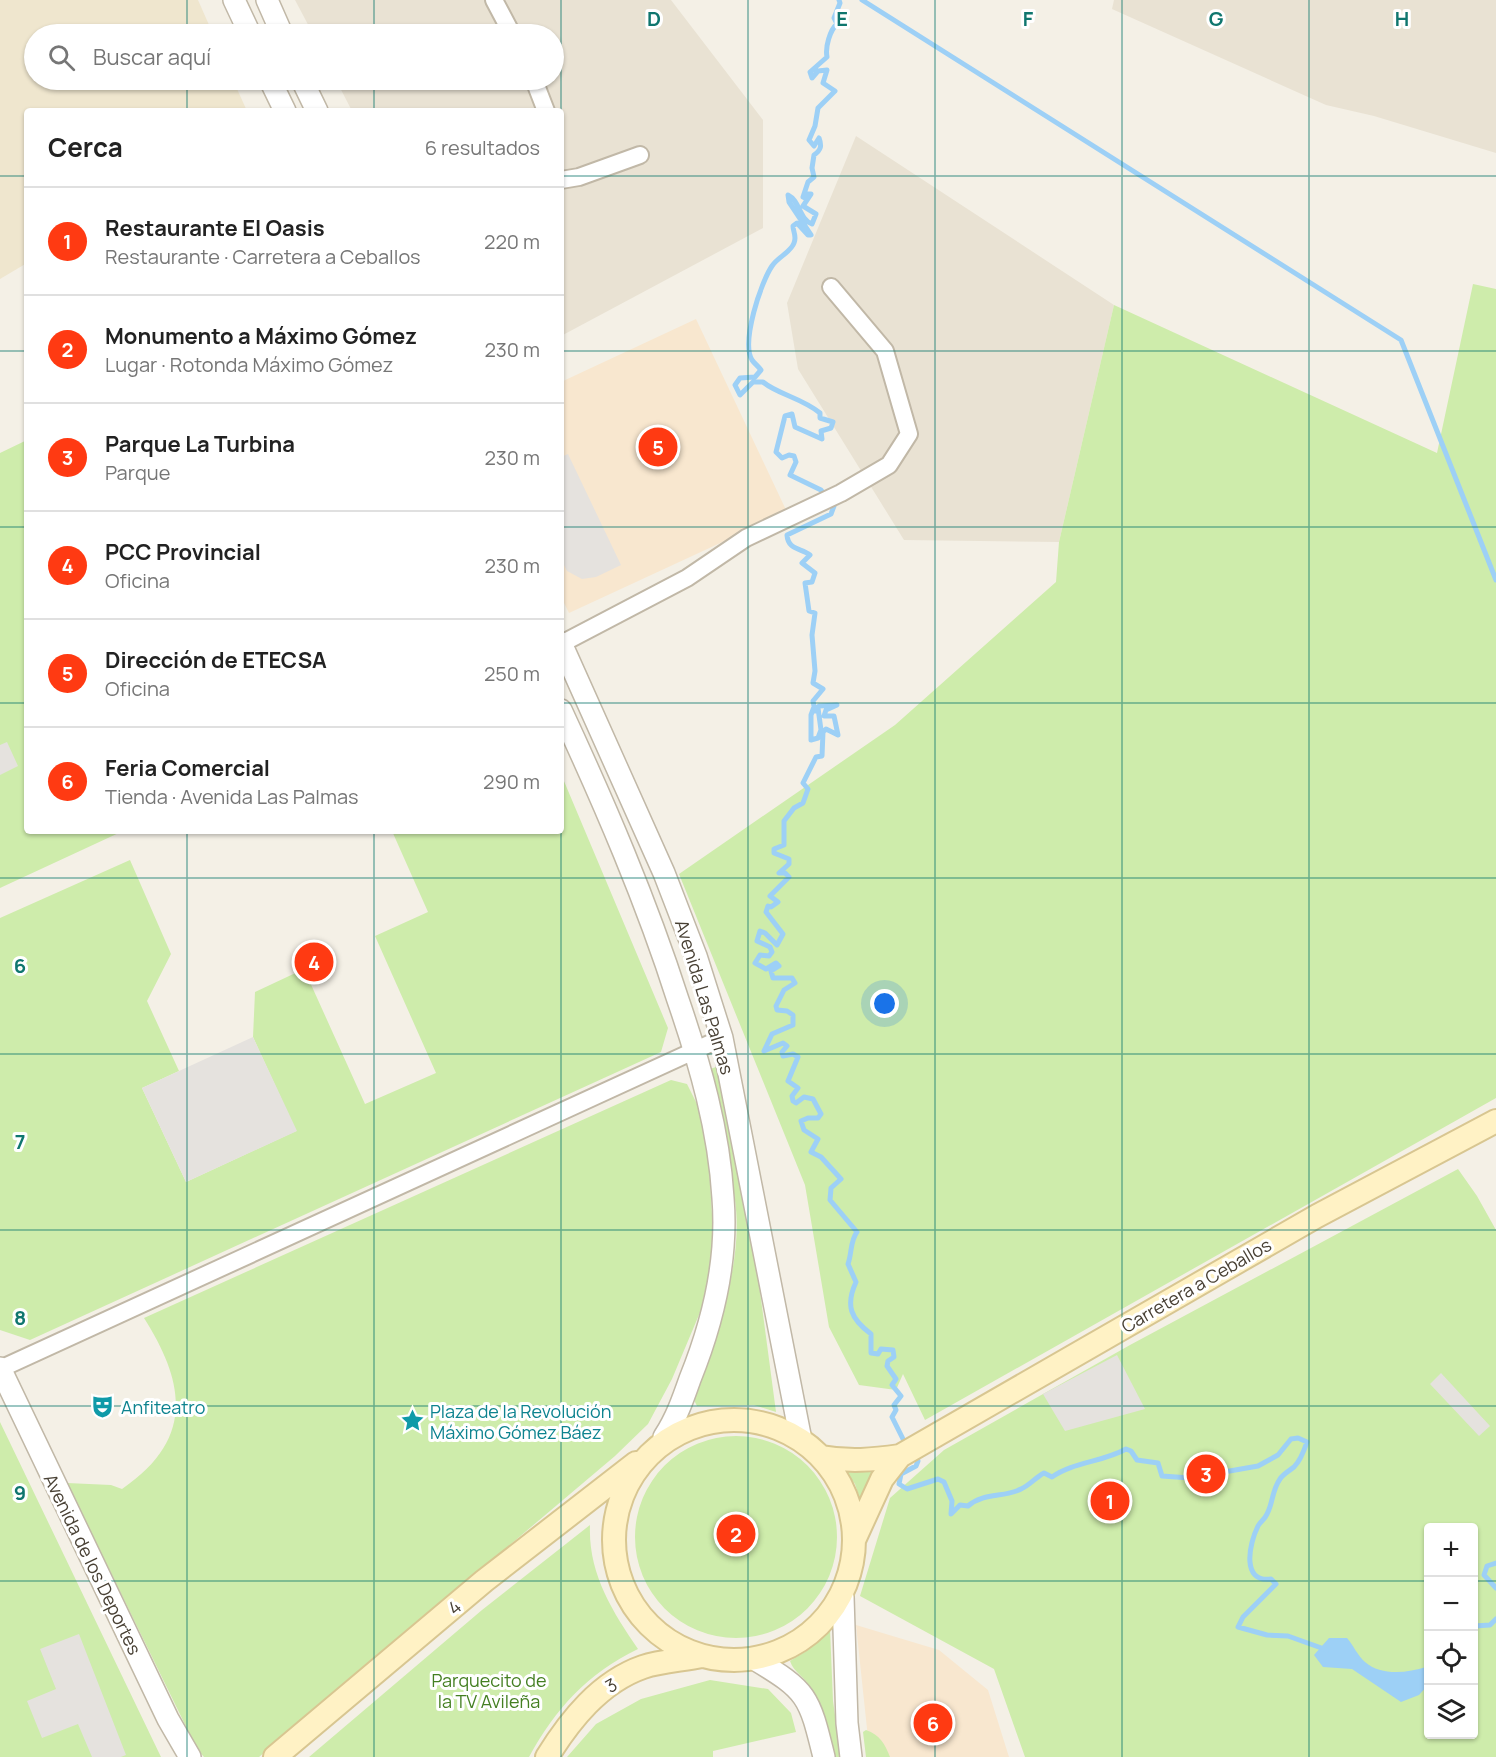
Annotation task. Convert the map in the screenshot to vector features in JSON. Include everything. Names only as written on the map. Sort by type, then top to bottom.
[{"type":"main road","name":"Carretera a Ceballos","points":[[855,1538],[882,1479],[900,1456],[1317,1216],[1496,1121]]},
{"type":"main road","points":[[715,1421],[760,1422],[801,1440],[821,1457],[838,1479],[849,1504],[855,1538],[854,1557],[843,1597],[830,1617],[810,1634],[784,1650],[754,1659],[702,1656],[672,1644],[646,1623],[627,1597],[616,1567],[613,1534],[619,1502],[638,1462],[664,1437],[715,1421]]},
{"type":"main road","name":"Carretera a Ceballos","points":[[821,1457],[840,1460],[869,1460],[900,1456]]},
{"type":"main road","name":"4","points":[[275,1757],[484,1581],[638,1462]]},
{"type":"main road","name":"3","points":[[547,1757],[565,1729],[600,1691],[642,1667],[702,1656]]},
{"type":"street","points":[[245,24],[236,5],[259,0]]},
{"type":"street","points":[[267,0],[278,24]]},
{"type":"street","points":[[494,0],[507,24]]},
{"type":"street","points":[[275,90],[284,108]]},
{"type":"street","points":[[307,90],[315,108]]},
{"type":"street","points":[[538,90],[545,108]]},
{"type":"street","points":[[564,180],[579,177],[640,155]]},
{"type":"street","points":[[564,642],[687,578],[746,538],[841,494],[890,465],[909,434],[885,351],[831,287]]},
{"type":"street","name":"Avenida Las Palmas","points":[[564,651],[664,873],[696,956],[722,1038],[801,1440]]},
{"type":"street","name":"Avenida Las Palmas","points":[[564,717],[638,884],[695,1051],[718,1155],[724,1199],[724,1238],[711,1323],[675,1418],[664,1437]]},
{"type":"street","points":[[0,1369],[722,1038]]},
{"type":"street","name":"Avenida de los Deportes","points":[[0,1369],[173,1730],[190,1757]]},
{"type":"street","points":[[843,1597],[847,1723],[851,1757]]},
{"type":"street","points":[[754,1659],[792,1682],[807,1700],[815,1719],[824,1757]]},
{"type":"shaded area","points":[[0,0],[198,0],[209,24],[24,24],[24,90],[238,90],[246,108],[24,108],[24,265],[0,279]]},
{"type":"shaded area","points":[[295,0],[671,0],[763,120],[763,228],[564,334],[564,108],[350,108],[341,90],[564,90],[564,24],[308,24]]},
{"type":"shaded area","points":[[1114,0],[1496,0],[1496,153],[1374,116],[1326,105],[1112,9]]},
{"type":"shaded area","points":[[856,136],[1114,305],[1059,542],[904,540],[798,369],[787,303]]},
{"type":"shaded area","points":[[696,319],[787,512],[569,613],[564,603],[564,381]]},
{"type":"shaded area","points":[[568,454],[621,565],[596,577],[582,579],[567,571],[564,565],[564,456]]},
{"type":"shaded area","points":[[7,742],[18,766],[0,775],[0,745]]},
{"type":"shaded area","points":[[253,1037],[297,1131],[186,1182],[142,1088]]},
{"type":"shaded area","points":[[1117,1355],[1145,1409],[1065,1431],[1043,1394]]},
{"type":"shaded area","points":[[1441,1373],[1490,1426],[1479,1436],[1430,1384]]},
{"type":"shaded area","points":[[856,1625],[939,1650],[988,1690],[1009,1757],[870,1757]]},
{"type":"shaded area","points":[[79,1634],[126,1755],[121,1757],[92,1757],[78,1724],[42,1738],[27,1701],[56,1689],[40,1649]]},
{"type":"green space","points":[[1473,284],[1496,289],[1496,1098],[925,1420],[903,1374],[896,1390],[859,1385],[829,1327],[805,1185],[679,874],[895,725],[1056,582],[1059,542],[1114,305],[1437,453]]},
{"type":"green space","points":[[24,441],[24,834],[117,834],[0,888],[0,453]]},
{"type":"green space","points":[[564,781],[668,1028],[661,1052],[30,1340],[0,1330],[0,918],[130,860],[171,954],[147,1001],[179,1071],[142,1088],[186,1182],[296,1131],[253,1037],[255,992],[304,969],[365,1104],[436,1073],[375,936],[428,912],[393,834],[564,834]]},
{"type":"green space","points":[[716,1067],[747,1194],[776,1412],[754,1405],[697,1406],[691,1394],[710,1348],[726,1299],[732,1274],[737,1225],[730,1167],[710,1069]]},
{"type":"green space","name":"Plaza de la Revolución Máximo Gómez Báez","points":[[671,1080],[687,1084],[698,1106],[708,1146],[714,1249],[701,1310],[672,1379],[648,1424],[615,1456],[259,1757],[204,1757],[197,1749],[67,1483],[111,1485],[122,1489],[145,1470],[162,1451],[172,1431],[176,1410],[174,1388],[158,1342],[144,1318]]},
{"type":"green space","points":[[1458,1169],[1477,1196],[1496,1230],[1496,1757],[1025,1757],[994,1669],[860,1596],[890,1498],[944,1450],[1130,1345]]},
{"type":"green space","points":[[0,1422],[161,1757],[0,1757]]},
{"type":"green space","points":[[736,1436],[756,1438],[775,1444],[792,1453],[814,1473],[829,1498],[835,1517],[837,1537],[835,1557],[829,1576],[820,1593],[800,1615],[775,1630],[756,1636],[736,1638],[716,1636],[697,1630],[680,1621],[658,1601],[643,1576],[637,1557],[635,1537],[637,1517],[643,1498],[652,1481],[672,1459],[697,1444],[716,1438]]},
{"type":"green space","points":[[884,1465],[860,1499],[855,1484],[844,1469]]},
{"type":"green space","name":"Parquecito de la TV Avileña","points":[[590,1525],[590,1543],[597,1575],[611,1606],[638,1649],[603,1670],[574,1694],[550,1723],[529,1757],[309,1757],[482,1610]]},
{"type":"green space","points":[[830,1629],[833,1701],[841,1757],[833,1757],[824,1721],[814,1695],[790,1661],[808,1650]]},
{"type":"green space","points":[[710,1680],[768,1689],[791,1713],[796,1732],[713,1751],[713,1757],[567,1757],[596,1724],[641,1699]]},
{"type":"green space","points":[[866,1730],[881,1740],[890,1757],[866,1757],[863,1732]]},
{"type":"water","points":[[1329,1638],[1347,1638],[1362,1660],[1379,1670],[1403,1672],[1424,1668],[1424,1689],[1419,1695],[1401,1702],[1352,1669],[1323,1667],[1314,1655]]},
{"type":"waterway","points":[[839,0],[834,18],[837,24],[829,39],[827,57],[810,72],[812,78],[818,71],[827,70],[823,83],[835,91],[818,108],[815,126],[809,140],[814,146],[819,138],[821,146],[814,155],[812,168],[814,177],[808,182],[803,197],[811,194],[803,206],[816,214],[812,224],[804,218],[795,201],[788,195],[789,202],[811,235],[808,235],[797,223],[793,226],[794,243],[768,274],[758,298],[749,340],[752,360],[761,370],[755,377],[740,378],[735,385],[740,395],[753,382],[763,382],[813,408],[820,413],[820,418],[833,422],[831,428],[821,431],[822,439],[795,427],[792,414],[785,416],[776,452],[782,458],[789,455],[794,456],[796,462],[790,475],[821,490],[834,506],[831,514],[787,535],[792,546],[810,555],[802,563],[815,573],[812,582],[805,583],[809,611],[815,613],[812,635],[815,671],[813,683],[823,689],[813,701],[815,711],[819,706],[837,705],[826,710],[824,716],[834,716],[838,735],[826,729],[823,732],[822,756],[816,757],[803,783],[808,789],[803,803],[794,808],[784,821],[784,845],[774,849],[774,853],[789,859],[789,864],[779,873],[785,873],[789,877],[770,896],[778,902],[771,907],[768,906],[766,912],[783,934],[777,945],[760,931],[757,941],[770,947],[772,952],[769,956],[760,955],[755,963],[766,969],[776,963],[779,966],[771,971],[773,978],[792,978],[795,983],[784,990],[776,1006],[777,1010],[787,1011],[793,1015],[793,1025],[772,1034],[764,1051],[783,1043],[787,1046],[782,1052],[783,1056],[793,1054],[798,1057],[788,1081],[798,1088],[792,1096],[793,1101],[796,1103],[804,1097],[813,1099],[821,1114],[818,1118],[801,1121],[804,1130],[818,1139],[811,1152],[821,1157],[841,1179],[831,1188],[830,1200],[857,1232],[853,1239],[848,1264],[856,1282],[851,1298],[852,1311],[859,1323],[871,1334],[871,1353],[878,1354],[881,1349],[893,1350],[894,1357],[888,1361],[887,1366],[896,1379],[892,1385],[901,1396],[894,1405],[896,1410],[892,1417],[907,1447]]},
{"type":"waterway","points":[[862,0],[1401,340],[1496,580]]},
{"type":"waterway","points":[[814,707],[811,715],[811,740],[818,738],[821,730],[818,708]]},
{"type":"waterway","points":[[916,1454],[918,1461],[916,1466],[901,1474],[899,1484],[907,1489],[938,1479],[944,1482],[952,1501],[951,1514],[960,1505],[968,1506],[987,1497],[1021,1489],[1044,1473],[1052,1477],[1069,1468],[1108,1457],[1126,1449],[1131,1451],[1137,1460],[1158,1463],[1162,1476],[1190,1478],[1258,1466],[1278,1455],[1291,1439],[1298,1438],[1307,1442],[1298,1462],[1277,1483],[1269,1510],[1258,1526],[1252,1542],[1251,1569],[1261,1579],[1271,1579],[1276,1584],[1243,1617],[1238,1627],[1267,1635],[1288,1636],[1327,1650]]},
{"type":"waterway","points":[[1496,1563],[1487,1566],[1484,1575],[1496,1588]]},
{"type":"waterway","points":[[1478,1626],[1490,1625],[1496,1619]]},
{"type":"place","name":"Dirección de ETECSA","points":[[658,447]]},
{"type":"place","name":"PCC Provincial","points":[[314,962]]},
{"type":"place","name":"Anfiteatro","points":[[103,1407]]},
{"type":"place","name":"Plaza de la Revolución Máximo Gómez Báez","points":[[412,1421]]},
{"type":"place","name":"Parque La Turbina","points":[[1206,1474]]},
{"type":"place","name":"Restaurante El Oasis","points":[[1110,1501]]},
{"type":"place","name":"Monumento a Máximo Gómez","points":[[736,1534]]},
{"type":"place","name":"Feria Comercial","points":[[933,1723]]}]
